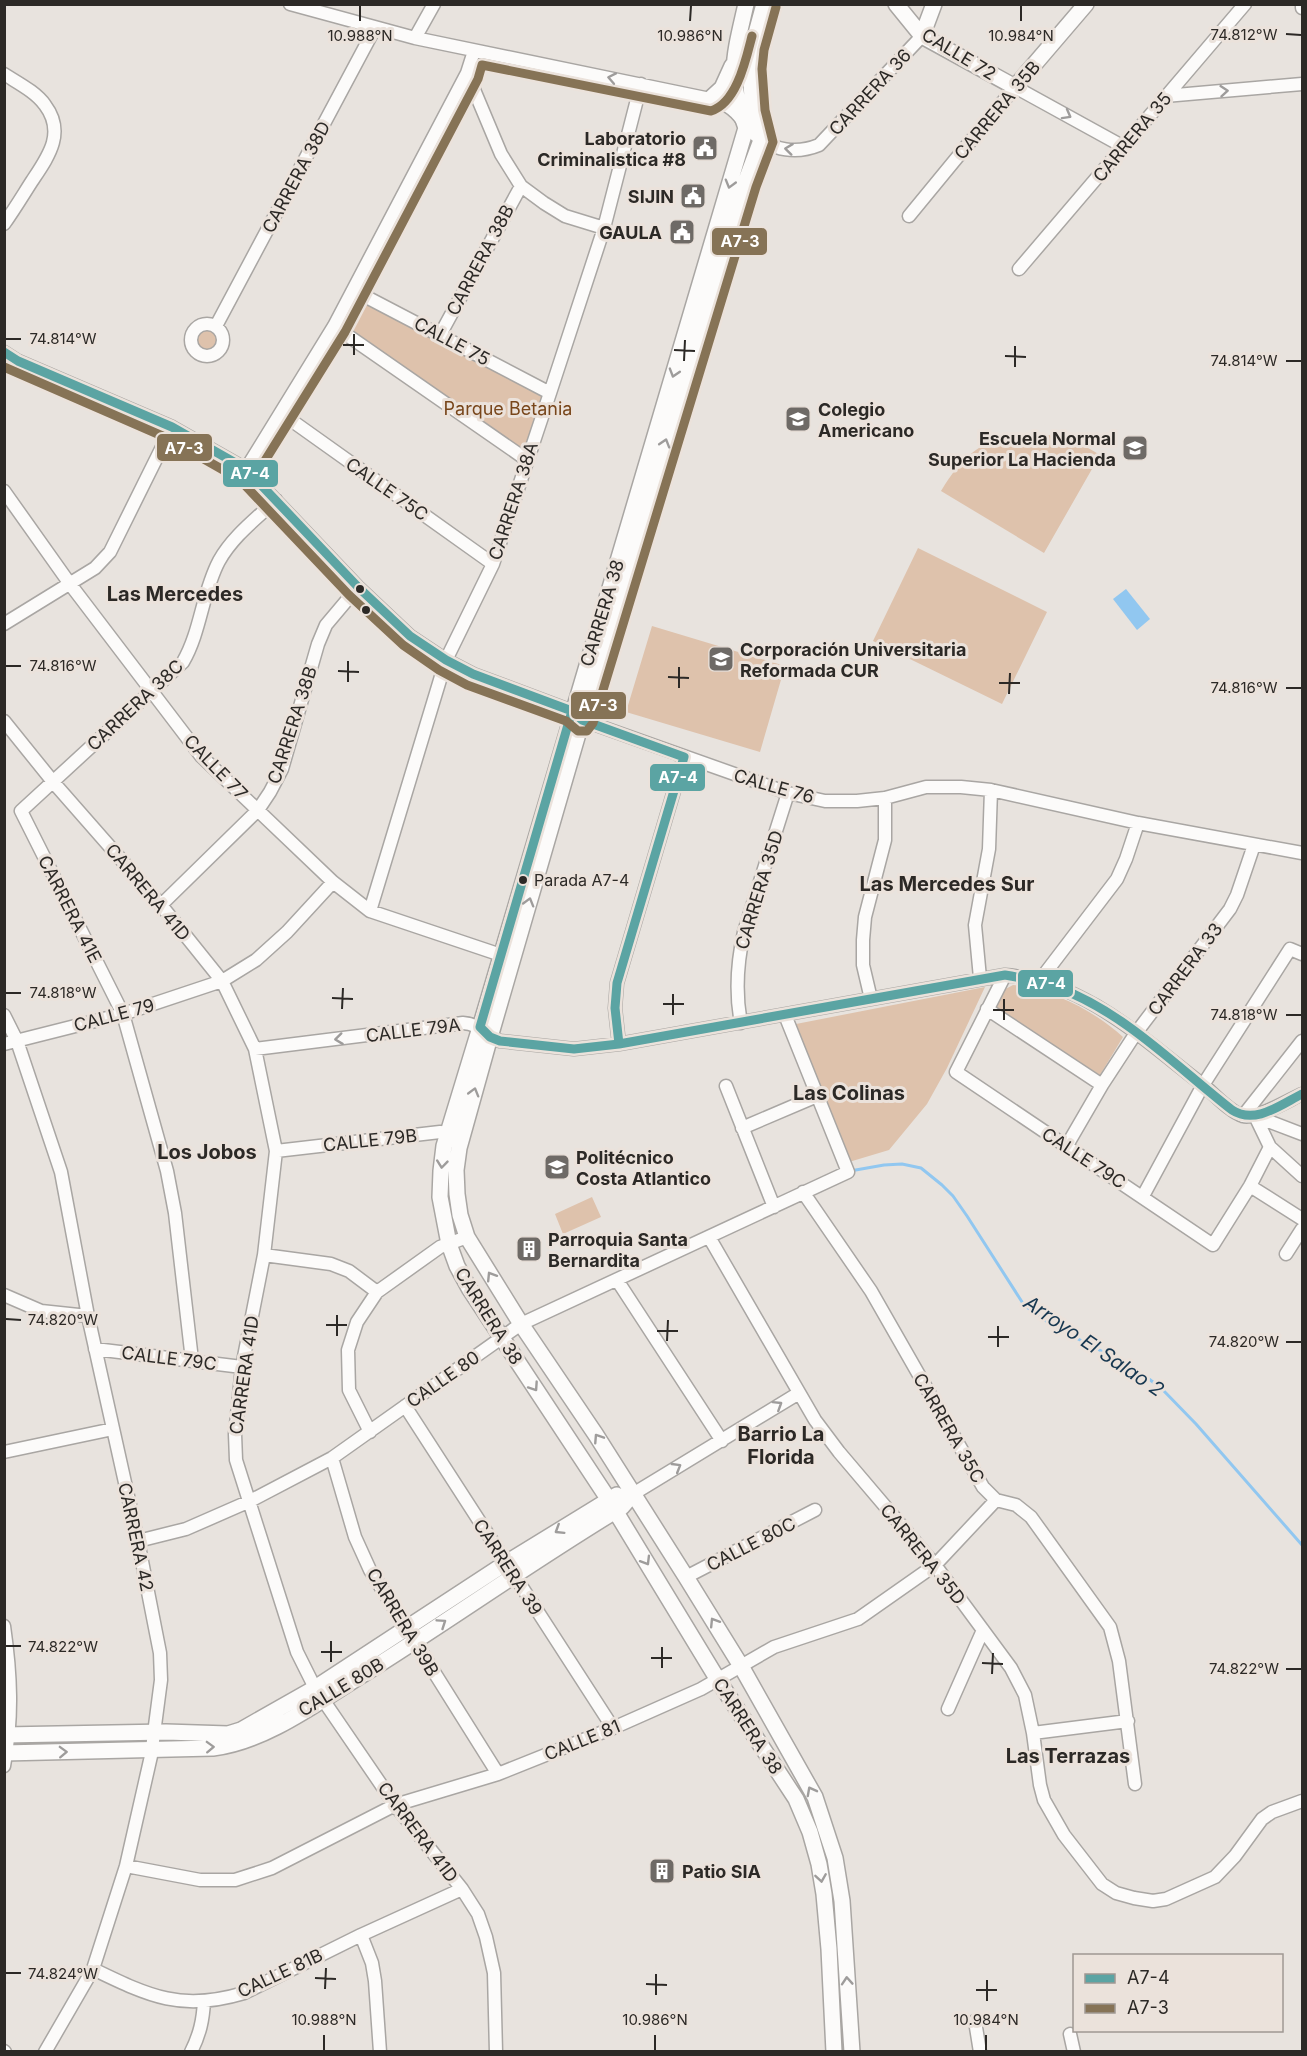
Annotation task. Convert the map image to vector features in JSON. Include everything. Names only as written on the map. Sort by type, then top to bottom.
[{"type":"main road","points":[[710,99],[726,80],[734,57],[746,4]]},
{"type":"main road","points":[[760,140],[753,112],[750,69],[752,48],[764,4]]},
{"type":"main road","name":"CALLE 72","points":[[896,4],[922,36],[1015,87]]},
{"type":"main road","name":"CARRERA 36","points":[[922,36],[934,4]]},
{"type":"main road","name":"CARRERA 35B","points":[[1015,87],[1086,4]]},
{"type":"main road","points":[[734,57],[734,81],[738,105],[746,128]]},
{"type":"main road","name":"CARRERA 38","points":[[746,128],[485,1032],[455,1133],[441,1171],[440,1197],[449,1244],[457,1266],[501,1338],[612,1505],[718,1680],[796,1799],[810,1832],[824,1894],[834,2052]]},
{"type":"main road","name":"CARRERA 38","points":[[485,1032],[501,955],[741,193],[760,140]]},
{"type":"main road","name":"CARRERA 38","points":[[455,1133],[459,1148],[456,1170],[457,1194],[460,1215],[468,1237],[521,1324],[596,1435],[686,1577],[741,1666],[815,1797],[835,1858],[842,1901],[852,2052]]},
{"type":"main road","name":"CALLE 80B","points":[[5,1757],[213,1748],[255,1738],[406,1629],[510,1569],[612,1505],[622,1507],[633,1494]]},
{"type":"main road","name":"CALLE 80B","points":[[7,1735],[154,1732],[228,1734],[241,1730],[318,1694],[414,1642],[510,1569]]},
{"type":"street","points":[[290,4],[415,38],[710,99],[732,109],[746,128],[760,140]]},
{"type":"street","points":[[415,38],[434,4]]},
{"type":"street","name":"CARRERA 35","points":[[1019,269],[1245,4]]},
{"type":"street","name":"CARRERA 38D","points":[[216,326],[375,27]]},
{"type":"street","name":"CARRERA 36","points":[[760,140],[783,150],[808,150],[819,146],[922,36]]},
{"type":"street","points":[[246,469],[334,326],[467,73],[474,51]]},
{"type":"street","points":[[467,73],[501,154],[521,186],[565,216],[604,228]]},
{"type":"street","points":[[4,74],[45,104],[55,127],[52,151],[4,224]]},
{"type":"street","name":"CARRERA 38A","points":[[370,911],[446,660],[493,564],[550,393],[604,228],[641,84]]},
{"type":"street","points":[[1165,96],[1302,84]]},
{"type":"street","name":"CALLE 72","points":[[1015,87],[1124,147]]},
{"type":"street","name":"CARRERA 35B","points":[[909,216],[1015,87]]},
{"type":"street","points":[[20,173],[32,182]]},
{"type":"street","name":"CARRERA 38B","points":[[440,335],[521,186]]},
{"type":"street","name":"CALLE 75","points":[[353,290],[550,393]]},
{"type":"street","points":[[334,326],[527,460]]},
{"type":"street","name":"CALLE 76","points":[[4,352],[18,361],[172,426],[246,469],[358,587],[410,636],[446,660],[494,683],[684,757],[788,793],[825,801],[885,798],[926,788],[961,787],[991,790],[1137,822],[1302,854]]},
{"type":"street","name":"CALLE 75C","points":[[281,413],[493,564]]},
{"type":"street","points":[[4,624],[95,568],[110,552],[172,426]]},
{"type":"street","name":"CALLE 77","points":[[4,491],[70,584],[201,756],[333,882],[370,911],[501,955]]},
{"type":"street","name":"CARRERA 38C","points":[[21,811],[54,783],[100,737],[152,693],[183,662],[193,646],[218,563],[235,539],[276,500]]},
{"type":"street","name":"CARRERA 38B","points":[[160,904],[258,810],[270,792],[282,769],[318,644],[326,625],[358,587]]},
{"type":"street","name":"CARRERA 41D","points":[[4,721],[54,783],[160,904],[222,981],[255,1049],[276,1150],[264,1255],[242,1367],[235,1434],[237,1460],[297,1652],[318,1694],[395,1805],[462,1889],[478,1914],[494,1973],[496,2052]]},
{"type":"street","points":[[619,1044],[615,1008],[617,983],[684,757]]},
{"type":"street","points":[[980,978],[975,925],[988,849],[991,790]]},
{"type":"street","name":"CARRERA 35D","points":[[741,1023],[737,994],[739,955],[744,932],[788,793]]},
{"type":"street","points":[[871,999],[863,965],[862,940],[865,917],[885,840],[885,798]]},
{"type":"street","name":"CARRERA 41E","points":[[21,811],[123,1014],[167,1171],[175,1214],[192,1360]]},
{"type":"street","points":[[1040,980],[1118,879],[1137,822]]},
{"type":"street","name":"CARRERA 33","points":[[1066,1147],[1136,1033],[1230,909],[1254,845]]},
{"type":"street","points":[[222,981],[256,960],[333,882]]},
{"type":"street","points":[[1143,1196],[1203,1085],[1290,949],[1302,954]]},
{"type":"street","points":[[1005,975],[987,1009],[1102,1085]]},
{"type":"street","name":"CALLE 79A","points":[[255,1049],[463,1023],[500,1041],[574,1049],[619,1044],[1005,975],[1040,980],[1067,990],[1095,1005],[1136,1033],[1220,1100],[1249,1116]]},
{"type":"street","name":"CALLE 79","points":[[4,1044],[123,1014],[222,981]]},
{"type":"street","name":"CALLE 79C","points":[[987,1009],[956,1071],[1066,1147],[1143,1196],[1213,1245],[1250,1185]]},
{"type":"street","points":[[742,1128],[817,1096],[785,1015]]},
{"type":"street","name":"CARRERA 42","points":[[4,1016],[17,1041],[61,1172],[88,1316],[138,1541],[160,1653],[161,1680],[152,1749],[126,1866],[93,1969],[45,2052]]},
{"type":"street","points":[[1249,1116],[1302,1041]]},
{"type":"street","points":[[726,1086],[774,1207]]},
{"type":"street","points":[[1249,1116],[1302,1094]]},
{"type":"street","name":"CALLE 80","points":[[138,1541],[186,1529],[249,1501],[332,1458],[521,1324],[848,1172],[817,1096]]},
{"type":"street","points":[[1249,1116],[1302,1134]]},
{"type":"street","points":[[1249,1116],[1270,1147],[1302,1176]]},
{"type":"street","name":"CALLE 79B","points":[[276,1150],[455,1133]]},
{"type":"street","points":[[1270,1147],[1250,1185],[1302,1220]]},
{"type":"street","name":"CARRERA 35C","points":[[803,1192],[871,1292],[984,1487],[996,1500],[1016,1505],[1031,1517],[1110,1627],[1119,1661],[1135,1784]]},
{"type":"street","points":[[1286,1254],[1302,1229]]},
{"type":"street","points":[[370,1432],[349,1390],[348,1350],[357,1322],[377,1292],[440,1246],[468,1237]]},
{"type":"street","name":"CARRERA 35D","points":[[709,1237],[815,1420],[838,1452],[935,1565],[1011,1668],[1025,1695],[1044,1800],[1064,1836],[1102,1884],[1116,1893],[1134,1898],[1153,1901],[1166,1899],[1215,1876],[1235,1856],[1262,1819],[1272,1812],[1302,1801]]},
{"type":"street","points":[[264,1255],[331,1264],[349,1271],[377,1292]]},
{"type":"street","points":[[617,1280],[722,1441]]},
{"type":"street","points":[[4,1295],[41,1311],[88,1316]]},
{"type":"street","name":"CALLE 79C","points":[[95,1348],[242,1367]]},
{"type":"street","name":"CALLE 80B","points":[[633,1494],[799,1393]]},
{"type":"street","name":"CARRERA 39","points":[[405,1406],[613,1728]]},
{"type":"street","points":[[4,1452],[113,1429]]},
{"type":"street","name":"CARRERA 39B","points":[[332,1458],[355,1537],[370,1570],[498,1774]]},
{"type":"street","name":"CALLE 81","points":[[126,1866],[200,1880],[235,1880],[272,1868],[395,1805],[498,1774],[613,1728],[701,1689],[774,1647],[858,1619],[935,1565],[996,1500]]},
{"type":"street","name":"CALLE 80C","points":[[686,1577],[815,1510]]},
{"type":"street","points":[[4,1626],[11,1671],[5,1757]]},
{"type":"street","points":[[948,1709],[983,1630]]},
{"type":"street","points":[[1033,1733],[1128,1721]]},
{"type":"street","name":"CALLE 81B","points":[[93,1969],[154,1996],[180,2001],[223,1999],[244,1993],[361,1935],[462,1889]]},
{"type":"street","points":[[361,1935],[372,1964],[375,1981],[380,2052]]},
{"type":"street","points":[[191,2052],[199,2037],[204,2001]]},
{"type":"street","points":[[975,2021],[980,2052]]},
{"type":"street","points":[[1070,2034],[1074,2052]]},
{"type":"green space","name":"Parque Betania","points":[[353,290],[550,393],[527,460],[334,326]]},
{"type":"green space","points":[[206,328],[215,332],[219,341],[215,350],[206,354],[197,350],[193,341],[197,332]]},
{"type":"green space","points":[[1030,433],[1067,439],[1100,455],[1044,553],[941,491],[959,466],[977,449],[1000,439]]},
{"type":"green space","points":[[918,548],[1047,612],[1002,704],[873,641]]},
{"type":"green space","points":[[652,626],[785,666],[760,752],[626,712]]},
{"type":"green space","points":[[1013,985],[1042,991],[1072,1003],[1099,1018],[1123,1037],[1100,1075],[993,1009],[1000,992]]},
{"type":"green space","points":[[985,987],[947,1068],[927,1104],[889,1150],[849,1162],[796,1024]]},
{"type":"green space","points":[[592,1197],[601,1217],[563,1234],[555,1214]]},
{"type":"water","points":[[1126,589],[1150,619],[1137,630],[1113,599]]},
{"type":"waterway","name":"Arroyo El Salao 2","points":[[850,1171],[902,1164],[921,1168],[942,1185],[967,1216],[1024,1305],[1053,1326],[1111,1356],[1162,1389],[1196,1424],[1302,1545]]},
{"type":"transit line","name":"A7-3","points":[[4,367],[167,438],[239,479],[349,595],[403,645],[439,670],[467,685],[566,721],[578,731],[587,731],[593,723],[756,187],[773,142],[765,110],[762,69],[764,50],[776,7]]},
{"type":"transit line","name":"A7-3","points":[[256,475],[345,332],[478,79],[482,65],[711,111],[728,99],[734,90],[752,36]]},
{"type":"transit line","name":"A7-4","points":[[4,352],[18,361],[172,427],[246,469],[358,587],[410,636],[446,660],[473,674],[572,711],[582,720],[684,757],[617,983],[615,1008],[619,1044]]},
{"type":"transit line","name":"A7-4","points":[[572,711],[480,1027],[490,1037],[500,1041],[574,1049],[619,1044],[1005,975],[1052,986],[1106,1012],[1150,1042],[1232,1110],[1241,1114],[1267,1112],[1302,1094]]},
{"type":"place","name":"Laboratorio Criminalistica #8","points":[[705,148]]},
{"type":"place","name":"SIJIN","points":[[693,196]]},
{"type":"place","name":"GAULA","points":[[682,232]]},
{"type":"place","name":"Colegio Americano","points":[[798,419]]},
{"type":"place","name":"Escuela Normal Superior La Hacienda","points":[[1135,448]]},
{"type":"place","name":"Corporación Universitaria Reformada CUR","points":[[721,659]]},
{"type":"place","name":"Parada A7-4","points":[[523,880]]},
{"type":"place","name":"Politécnico Costa Atlantico","points":[[557,1167]]},
{"type":"place","name":"Parroquia Santa Bernardita","points":[[529,1249]]},
{"type":"place","name":"Patio SIA","points":[[662,1871]]},
{"type":"district","name":"Las Mercedes","points":[[175,594]]},
{"type":"district","name":"Las Mercedes Sur","points":[[947,884]]},
{"type":"district","name":"Las Colinas","points":[[849,1093]]},
{"type":"district","name":"Los Jobos","points":[[207,1152]]},
{"type":"district","name":"Barrio La Florida","points":[[781,1446]]},
{"type":"district","name":"Las Terrazas","points":[[1068,1756]]}]
